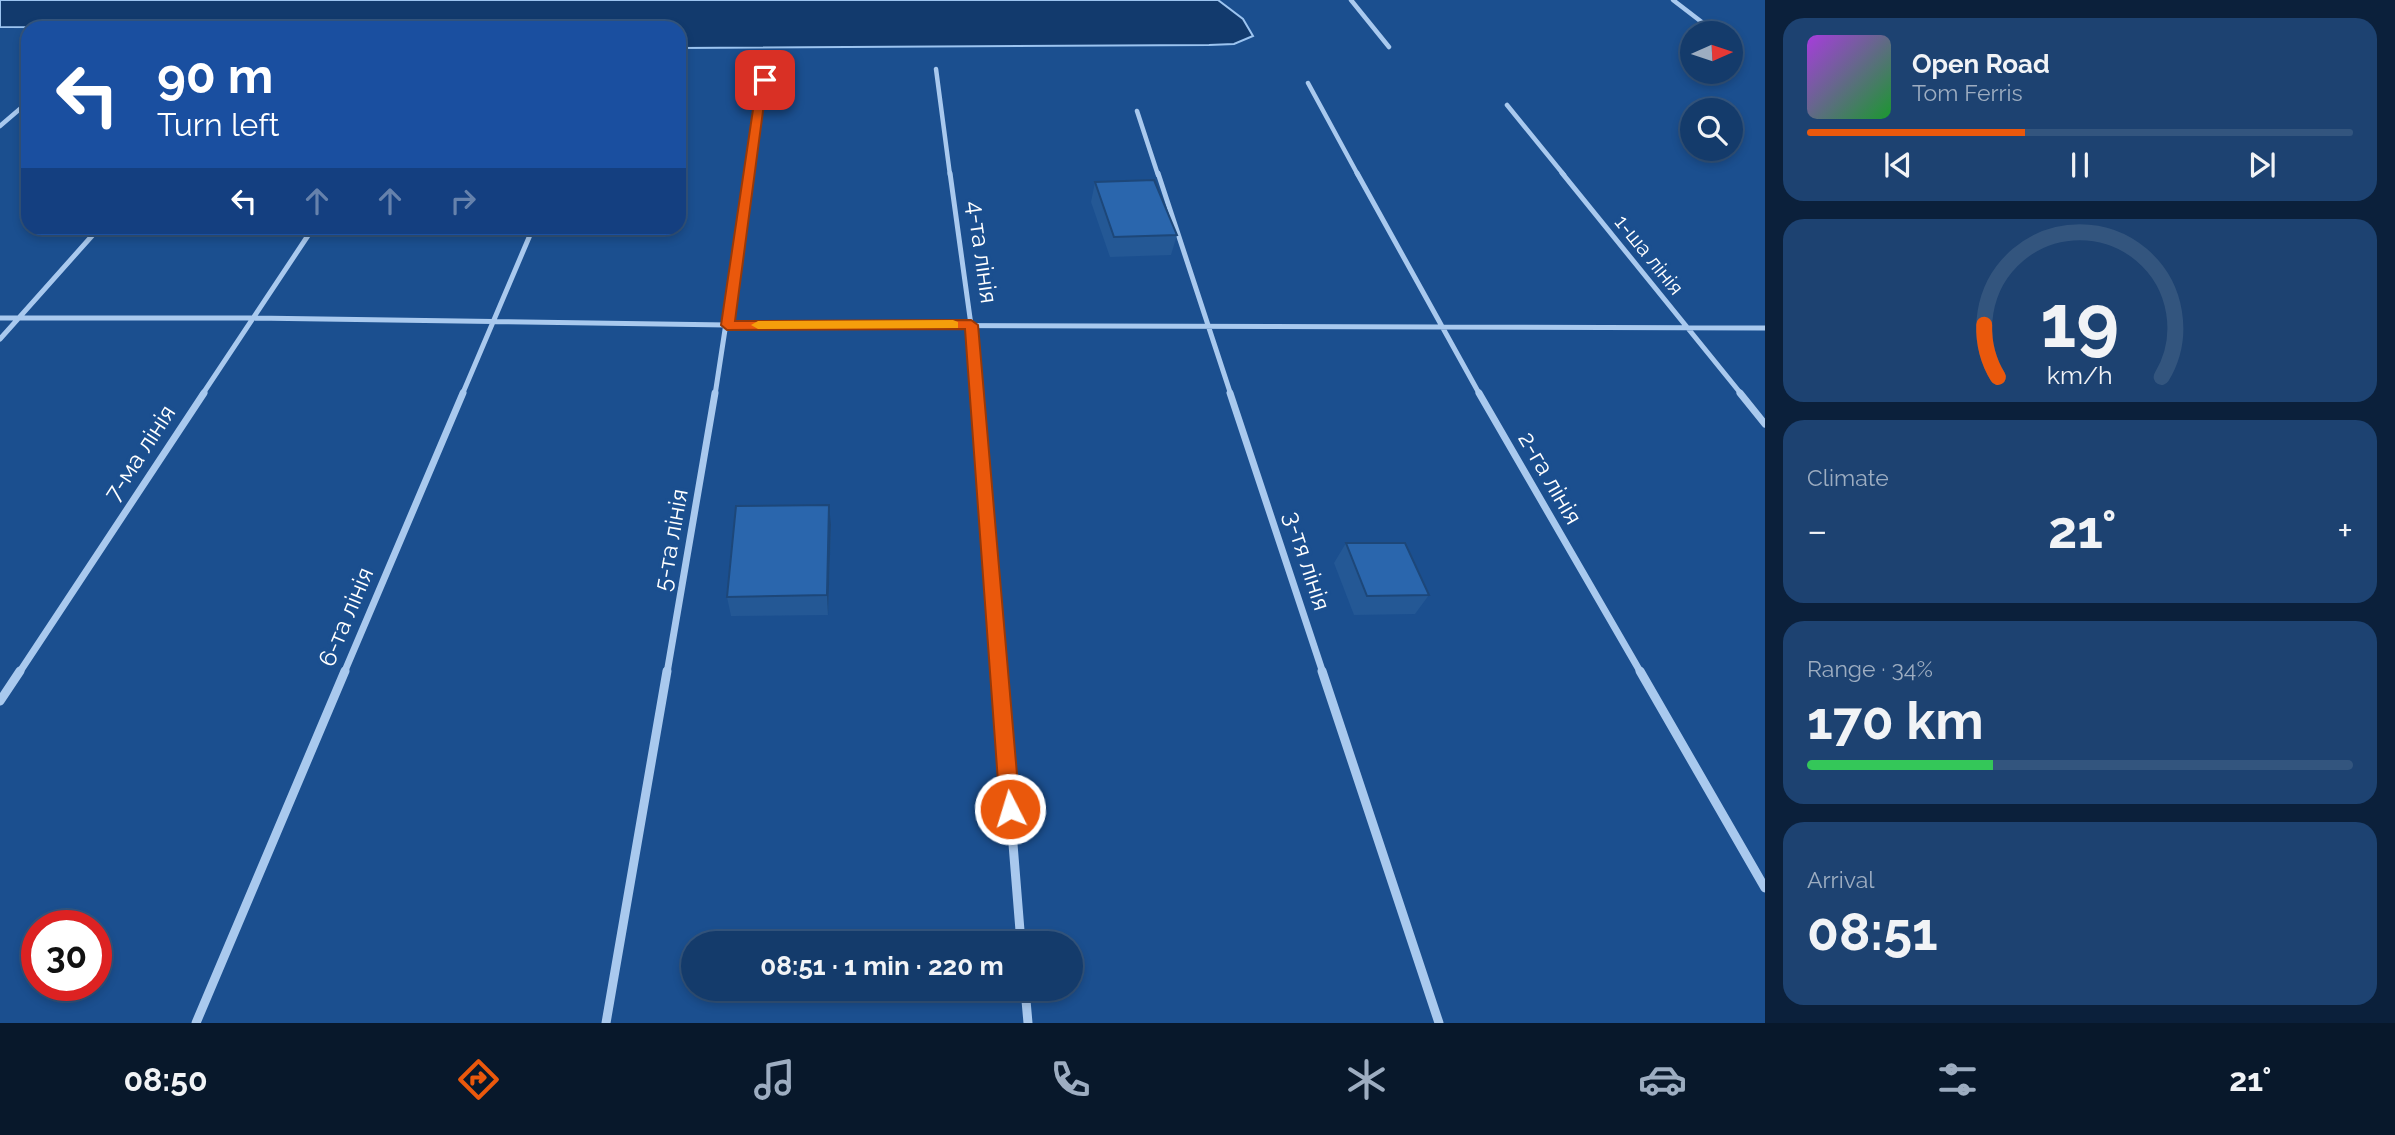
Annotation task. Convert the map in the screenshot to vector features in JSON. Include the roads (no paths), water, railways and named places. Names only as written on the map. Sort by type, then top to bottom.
[{"type":"street","points":[[1351,0],[1389,47]]},
{"type":"street","points":[[1673,0],[1700,21]]},
{"type":"street","name":"5-та лінія","points":[[606,1023],[727,325],[760,96],[771,64]]},
{"type":"street","name":"4-та лінія","points":[[936,69],[971,325],[1020,931]]},
{"type":"street","name":"2-га лінія","points":[[1308,83],[1441,327],[1765,888]]},
{"type":"street","name":"1-ша лінія","points":[[1507,105],[1765,424]]},
{"type":"street","points":[[0,126],[21,108]]},
{"type":"street","name":"3-тя лінія","points":[[1137,111],[1439,1023]]},
{"type":"street","points":[[0,339],[93,235]]},
{"type":"street","name":"7-ма лінія","points":[[0,701],[308,235]]},
{"type":"street","name":"6-та лінія","points":[[196,1023],[491,321],[530,235]]},
{"type":"street","points":[[0,318],[251,318],[727,325],[1765,328]]},
{"type":"street","points":[[1026,1001],[1028,1023]]},
{"type":"water","points":[[0,0],[1218,0],[1243,19],[1253,36],[1234,44],[1209,45],[686,48],[686,21],[21,21],[21,27],[0,27]]}]
